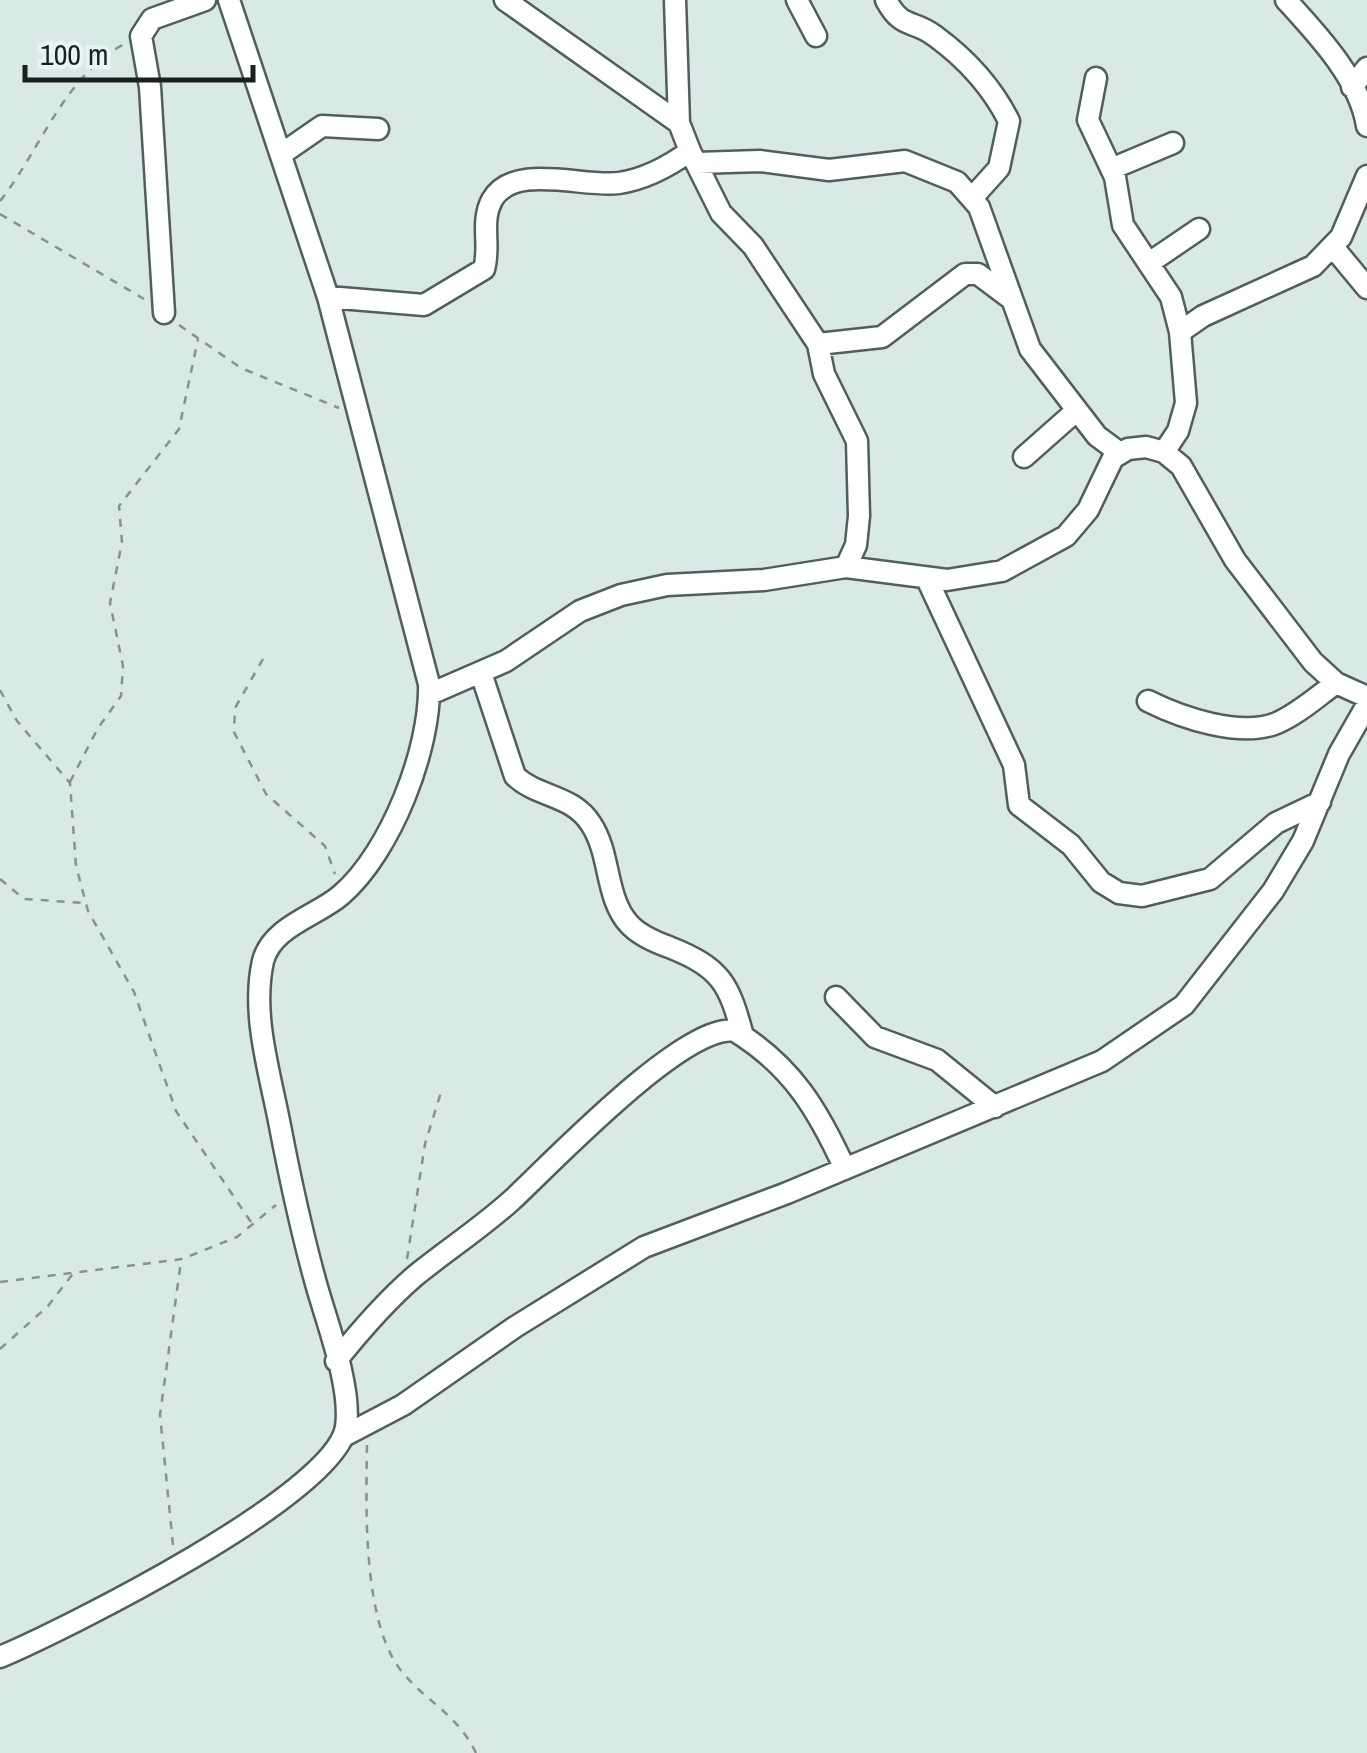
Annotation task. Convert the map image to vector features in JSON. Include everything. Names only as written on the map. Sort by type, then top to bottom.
[{"type":"street","points":[[164,314],[150,87],[141,36],[152,19],[205,0]]},
{"type":"street","points":[[230,0],[328,297],[421,643],[430,694],[428,724],[410,780],[366,866],[342,894],[283,932],[270,946],[262,965],[262,1030],[292,1192],[336,1361],[346,1412],[344,1436]]},
{"type":"street","points":[[505,0],[679,123]]},
{"type":"street","points":[[675,0],[679,123],[722,213],[753,246],[818,344],[824,374],[860,454],[858,531],[846,567]]},
{"type":"street","points":[[797,0],[816,36]]},
{"type":"street","points":[[886,0],[904,24],[932,33],[969,65],[1009,120],[1000,168],[973,197]]},
{"type":"street","points":[[1286,0],[1316,33],[1352,86],[1367,126]]},
{"type":"street","points":[[1352,86],[1367,68]]},
{"type":"street","points":[[1096,78],[1088,120],[1111,169],[1123,225],[1171,297],[1180,332],[1186,402],[1178,431],[1164,452]]},
{"type":"street","points":[[283,154],[322,126],[378,129]]},
{"type":"street","points":[[1111,169],[1173,142]]},
{"type":"street","points":[[328,297],[432,302],[484,269],[487,214],[498,192],[526,180],[592,186],[629,181],[693,157],[829,170],[905,161],[957,182],[973,197],[1030,349],[1076,411],[1120,453]]},
{"type":"street","points":[[1180,332],[1204,316],[1296,277],[1333,247],[1366,181]]},
{"type":"street","points":[[1149,263],[1199,228]]},
{"type":"street","points":[[1333,247],[1367,288]]},
{"type":"street","points":[[818,344],[882,337],[966,274],[978,274],[1010,298]]},
{"type":"street","points":[[1024,457],[1076,411]]},
{"type":"street","points":[[430,694],[481,673],[557,624],[622,595],[666,585],[764,580],[846,567],[927,579],[1002,571],[1056,544],[1082,520],[1120,453],[1146,446],[1164,452],[1200,496],[1235,560],[1313,662],[1336,683],[1367,696]]},
{"type":"street","points":[[927,579],[1014,765],[1019,805],[1072,845],[1111,889],[1142,896],[1210,879],[1276,823],[1320,802]]},
{"type":"street","points":[[481,673],[515,776],[565,799],[583,814],[601,842],[616,902],[627,922],[722,980],[734,998],[743,1036]]},
{"type":"street","points":[[1148,700],[1170,712],[1250,729],[1278,722],[1336,683]]},
{"type":"street","points":[[0,1657],[72,1626],[178,1566],[318,1471],[344,1436],[403,1405],[515,1327],[644,1246],[845,1169],[1102,1061],[1184,1005],[1273,891],[1367,705]]},
{"type":"street","points":[[836,997],[875,1037],[937,1060],[995,1107]]},
{"type":"street","points":[[336,1361],[401,1289],[502,1208],[561,1150],[660,1067],[713,1033],[729,1030],[743,1036],[787,1069],[808,1094],[845,1169]]},
{"type":"path","points":[[0,200],[39,148],[77,80],[103,57],[141,36]]},
{"type":"path","points":[[198,339],[179,429],[118,506],[122,542],[110,603],[122,666],[121,696],[98,728],[70,783],[76,866],[85,903],[140,1004],[176,1111],[253,1224]]},
{"type":"path","points":[[263,659],[236,708],[234,732],[267,796],[325,846],[342,894]]},
{"type":"path","points":[[0,690],[17,722],[70,783]]},
{"type":"path","points":[[0,879],[24,899],[85,903]]},
{"type":"path","points":[[401,1289],[422,1158],[442,1089]]},
{"type":"path","points":[[0,1282],[182,1259],[215,1248],[292,1192]]},
{"type":"path","points":[[178,1566],[165,1493],[160,1415],[182,1259]]},
{"type":"path","points":[[0,1349],[48,1306],[75,1270]]},
{"type":"path","points":[[368,1424],[370,1553],[384,1641],[400,1670],[445,1708],[476,1753]]}]
